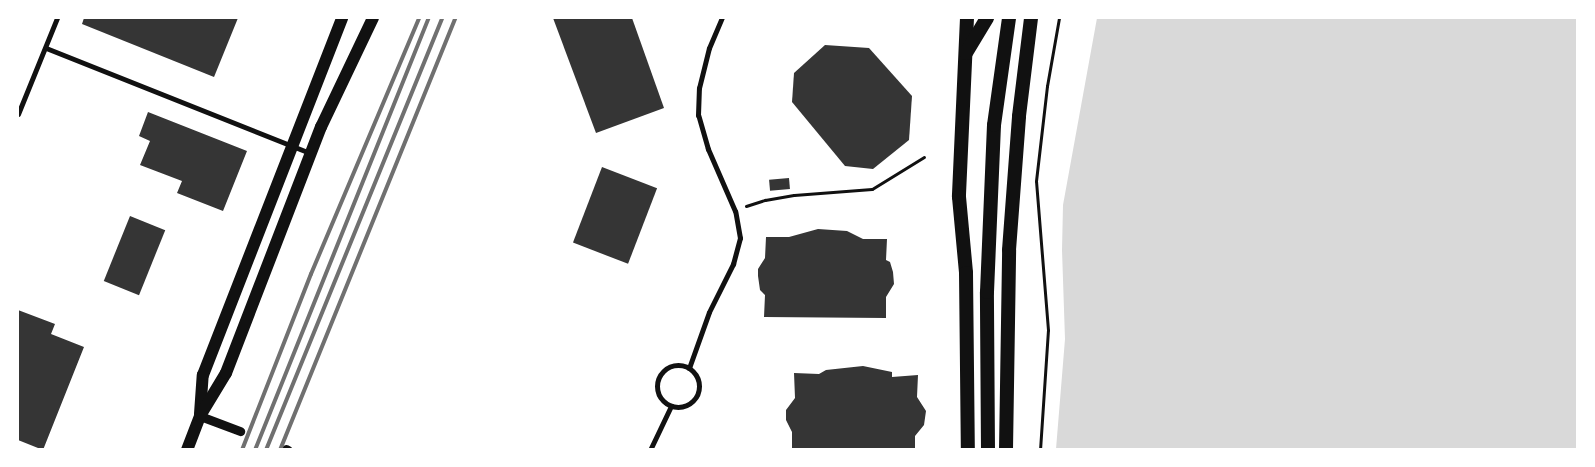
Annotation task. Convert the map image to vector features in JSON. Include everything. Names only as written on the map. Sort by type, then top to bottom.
[{"type":"highway","points":[[967,18],[959,197],[966,272],[968,450]]},
{"type":"highway","points":[[965,56],[987,18]]},
{"type":"highway","points":[[988,450],[987,292],[994,125],[1009,18]]},
{"type":"highway","points":[[1006,450],[1009,250],[1020,116],[1031,18]]},
{"type":"main road","points":[[200,416],[203,376],[290,146],[342,18]]},
{"type":"main road","points":[[187,450],[200,416],[226,373],[310,154],[373,18]]},
{"type":"street","points":[[18,114],[57,18]]},
{"type":"street","points":[[688,368],[709,312],[733,264],[740,238],[735,211],[708,149],[698,115],[699,88],[709,48],[722,18]]},
{"type":"street","points":[[46,48],[310,154]]},
{"type":"street","points":[[677,365],[688,368],[698,378],[698,393],[694,400],[684,406],[671,406],[659,394],[659,378],[669,368],[677,365]]},
{"type":"street","points":[[650,450],[671,406]]},
{"type":"street","points":[[200,416],[240,431]]},
{"type":"path","points":[[1040,450],[1048,330],[1036,181],[1047,86],[1059,18]]},
{"type":"path","points":[[746,206],[765,200],[794,195],[872,189],[924,157]]},
{"type":"shaded area","points":[[1097,18],[1577,18],[1577,449],[1056,449],[1065,339],[1062,250],[1063,205]]},
{"type":"building","points":[[84,18],[238,18],[214,77],[82,24]]},
{"type":"building","points":[[553,18],[632,18],[664,108],[596,133]]},
{"type":"building","points":[[825,45],[869,48],[912,96],[909,140],[873,169],[845,166],[792,102],[794,73]]},
{"type":"building","points":[[148,112],[247,151],[223,211],[177,193],[182,181],[140,165],[150,141],[139,136]]},
{"type":"building","points":[[602,167],[657,188],[628,264],[573,243]]},
{"type":"building","points":[[789,178],[790,189],[770,191],[769,180]]},
{"type":"building","points":[[130,216],[165,230],[139,295],[104,281]]},
{"type":"building","points":[[818,229],[847,231],[863,239],[887,239],[886,260],[890,262],[894,284],[886,297],[886,318],[764,317],[765,295],[760,290],[758,269],[765,258],[766,237],[789,237]]},
{"type":"building","points":[[18,310],[55,324],[51,334],[84,347],[43,450],[18,440]]},
{"type":"building","points":[[863,366],[892,372],[892,377],[918,375],[917,397],[926,411],[924,425],[915,436],[915,450],[792,450],[792,432],[786,420],[786,410],[795,398],[794,373],[819,374],[826,370]]},
{"type":"railway","points":[[242,450],[311,274],[419,18]]},
{"type":"railway","points":[[255,450],[429,18]]},
{"type":"railway","points":[[266,450],[442,18]]},
{"type":"railway","points":[[280,450],[455,18]]}]
